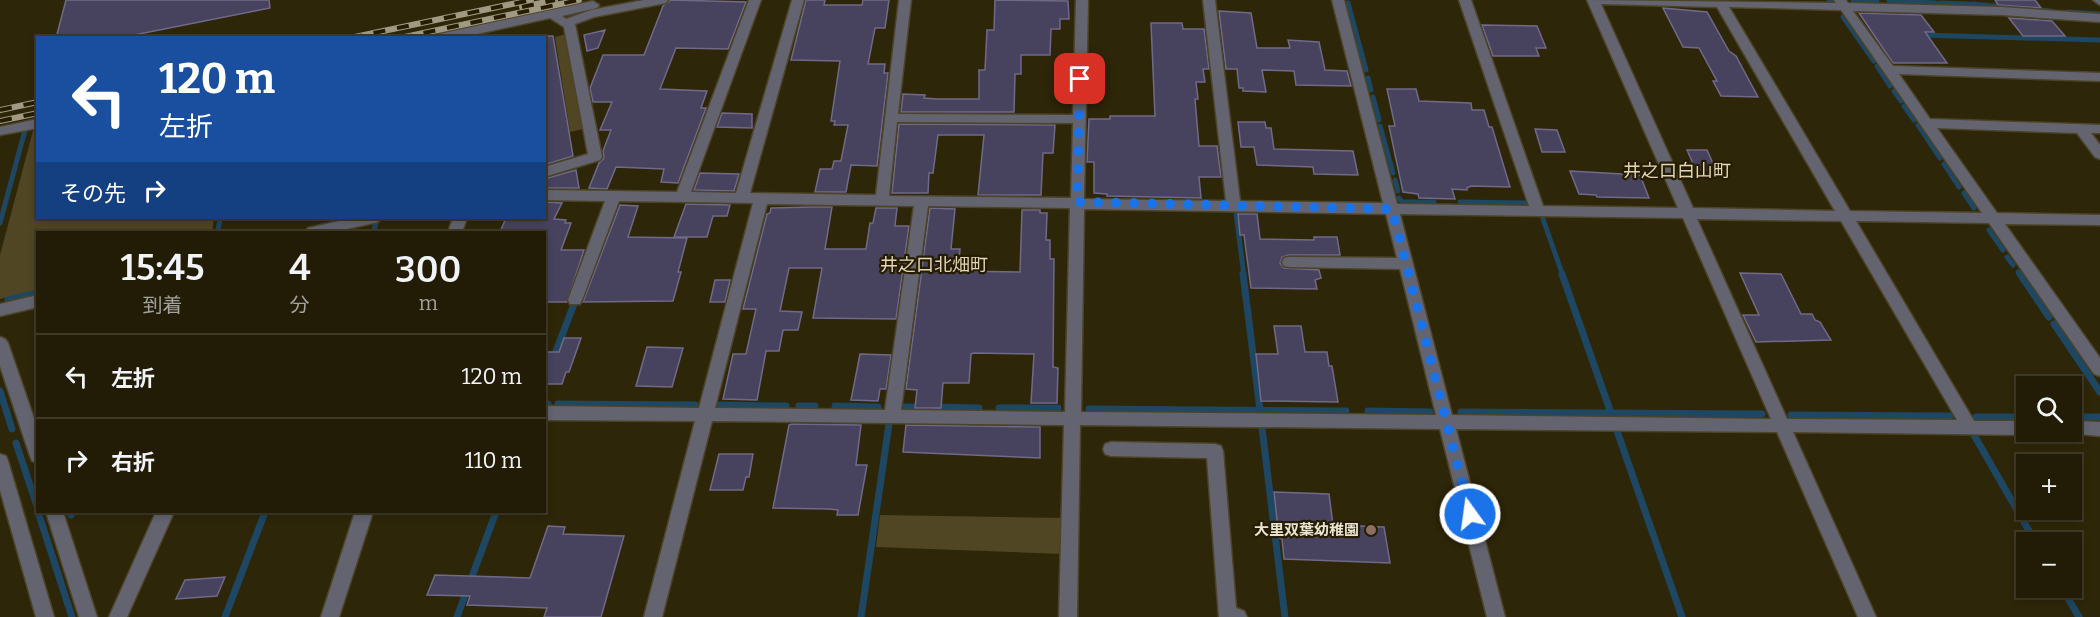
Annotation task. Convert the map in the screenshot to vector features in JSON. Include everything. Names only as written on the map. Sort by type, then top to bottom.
[{"type":"street","points":[[449,36],[619,0]]},
{"type":"street","points":[[552,14],[564,23],[662,0]]},
{"type":"street","points":[[682,197],[755,0]]},
{"type":"street","points":[[742,198],[798,0]]},
{"type":"street","points":[[882,200],[906,0]]},
{"type":"street","points":[[1068,617],[1082,0]]},
{"type":"street","points":[[1209,0],[1234,206]]},
{"type":"street","points":[[1338,0],[1496,617]]},
{"type":"street","points":[[1465,0],[1538,212]]},
{"type":"street","points":[[1593,0],[1867,617]]},
{"type":"street","points":[[1599,0],[1842,3],[2100,18]]},
{"type":"street","points":[[1720,1],[1969,427]]},
{"type":"street","points":[[1842,3],[2100,370]]},
{"type":"street","points":[[546,171],[595,157],[569,22]]},
{"type":"street","points":[[1889,70],[2100,77]]},
{"type":"street","points":[[892,118],[1079,118]]},
{"type":"street","points":[[0,131],[36,123]]},
{"type":"street","points":[[1926,123],[2100,129]]},
{"type":"street","points":[[2080,128],[2100,154]]},
{"type":"street","points":[[546,195],[2100,220]]},
{"type":"street","points":[[575,300],[614,196]]},
{"type":"street","points":[[653,617],[761,199]]},
{"type":"street","points":[[892,416],[922,201]]},
{"type":"street","points":[[317,231],[369,219]]},
{"type":"street","points":[[1289,262],[1406,264]]},
{"type":"street","points":[[0,310],[36,301]]},
{"type":"street","points":[[0,342],[34,434]]},
{"type":"street","points":[[546,413],[2016,428]]},
{"type":"street","points":[[2082,428],[2100,429]]},
{"type":"street","points":[[1111,449],[1215,451],[1228,617],[1238,617]]},
{"type":"street","points":[[0,461],[4,500],[45,617]]},
{"type":"street","points":[[55,513],[88,617]]},
{"type":"street","points":[[118,617],[165,513]]},
{"type":"street","points":[[330,617],[364,513]]},
{"type":"shaded area","points":[[567,34],[583,129],[570,132],[555,37]]},
{"type":"shaded area","points":[[36,126],[36,219],[214,219],[212,231],[36,231],[36,290],[0,299],[0,255]]},
{"type":"shaded area","points":[[880,515],[1062,518],[1061,554],[876,547]]},
{"type":"building","points":[[66,0],[269,0],[270,8],[129,36],[57,36]]},
{"type":"building","points":[[671,0],[746,2],[728,49],[676,48],[660,89],[707,91],[701,108],[706,108],[678,183],[661,182],[664,169],[616,167],[607,189],[589,188],[599,163],[604,158],[603,151],[611,130],[600,130],[612,102],[593,102],[590,88],[603,55],[644,55],[663,6]]},
{"type":"building","points":[[806,0],[825,0],[824,5],[862,5],[863,0],[889,0],[885,28],[875,28],[868,64],[885,64],[884,73],[888,73],[877,166],[851,165],[846,192],[815,192],[820,169],[832,169],[834,161],[841,161],[848,125],[834,125],[835,121],[831,121],[840,61],[791,60]]},
{"type":"building","points":[[995,0],[1068,1],[1069,19],[1060,19],[1060,29],[1051,29],[1050,55],[1021,55],[1021,74],[1015,74],[1014,112],[901,112],[903,94],[925,95],[924,98],[937,99],[979,99],[979,70],[985,70],[987,30],[994,30]]},
{"type":"building","points":[[1995,0],[2035,0],[2041,8],[1998,5]]},
{"type":"building","points":[[1663,8],[1707,12],[1729,51],[1736,56],[1758,97],[1721,96],[1713,81],[1717,81],[1699,48],[1683,47]]},
{"type":"building","points":[[1219,11],[1251,13],[1257,48],[1290,48],[1288,40],[1319,42],[1325,70],[1347,71],[1351,86],[1296,85],[1294,71],[1262,70],[1266,92],[1243,91],[1243,88],[1239,88],[1237,69],[1226,69]]},
{"type":"building","points":[[1859,13],[1921,15],[1934,32],[1925,32],[1947,63],[1893,63]]},
{"type":"building","points":[[2009,18],[2052,21],[2065,36],[2023,36]]},
{"type":"building","points":[[1151,23],[1182,23],[1183,29],[1204,29],[1209,69],[1203,69],[1205,82],[1196,82],[1199,146],[1217,146],[1221,177],[1199,177],[1201,198],[1107,196],[1107,194],[1094,193],[1094,162],[1087,162],[1089,119],[1110,119],[1110,116],[1155,116]]},
{"type":"building","points":[[1482,25],[1537,26],[1546,48],[1536,48],[1539,56],[1493,56]]},
{"type":"building","points":[[605,30],[598,48],[587,51],[584,35]]},
{"type":"building","points":[[546,36],[553,36],[573,156],[546,164]]},
{"type":"building","points":[[1387,89],[1416,89],[1419,101],[1471,103],[1472,110],[1484,110],[1489,127],[1492,127],[1510,187],[1471,186],[1467,190],[1452,189],[1455,199],[1419,198],[1418,194],[1403,192],[1389,126],[1395,126]]},
{"type":"building","points":[[722,113],[752,114],[752,128],[717,127]]},
{"type":"building","points":[[1238,122],[1265,122],[1266,128],[1271,128],[1274,149],[1353,151],[1358,175],[1314,174],[1313,167],[1257,165],[1254,147],[1241,147]]},
{"type":"building","points":[[899,124],[1055,125],[1053,153],[1043,153],[1041,195],[978,195],[984,135],[938,135],[933,173],[929,173],[928,193],[892,193]]},
{"type":"building","points":[[1535,129],[1557,130],[1565,152],[1542,152]]},
{"type":"building","points":[[1687,150],[1707,150],[1716,170],[1696,170]]},
{"type":"building","points":[[576,170],[579,188],[546,188],[546,178]]},
{"type":"building","points":[[1570,171],[1640,175],[1649,198],[1597,197],[1596,195],[1579,194]]},
{"type":"building","points":[[700,173],[739,174],[734,191],[694,190]]},
{"type":"building","points":[[546,202],[562,203],[554,219],[571,223],[561,250],[584,250],[567,302],[546,302],[546,231],[500,231],[506,219],[546,219]]},
{"type":"building","points":[[686,204],[730,205],[727,216],[713,216],[707,237],[674,237]]},
{"type":"building","points":[[620,205],[638,206],[628,237],[687,238],[673,301],[583,302]]},
{"type":"building","points":[[832,207],[825,249],[866,249],[870,223],[873,223],[876,208],[897,208],[895,226],[909,226],[896,319],[813,318],[822,268],[789,268],[780,311],[802,312],[798,330],[783,330],[779,351],[766,351],[757,400],[723,399],[733,354],[746,354],[756,309],[743,309],[767,214],[770,213],[771,208]]},
{"type":"building","points":[[930,208],[955,209],[951,249],[960,249],[958,271],[1020,272],[1022,210],[1040,210],[1040,213],[1047,213],[1046,240],[1050,240],[1050,259],[1054,259],[1053,367],[1058,368],[1057,403],[1031,403],[1034,354],[974,353],[971,354],[969,383],[943,383],[941,408],[915,408],[917,390],[906,389]]},
{"type":"building","points":[[1238,214],[1257,214],[1260,239],[1314,240],[1314,237],[1337,237],[1340,255],[1282,257],[1280,263],[1284,268],[1319,270],[1321,278],[1315,280],[1317,289],[1251,288],[1244,235],[1240,235]]},
{"type":"building","points":[[1740,273],[1781,274],[1801,314],[1812,314],[1831,340],[1756,342],[1743,315],[1759,315]]},
{"type":"building","points":[[715,280],[730,280],[725,302],[710,302]]},
{"type":"building","points":[[1274,326],[1301,326],[1305,352],[1327,352],[1329,366],[1332,366],[1338,402],[1261,401],[1256,354],[1278,354]]},
{"type":"building","points":[[564,338],[581,338],[569,372],[566,372],[562,384],[546,384],[546,352],[559,352]]},
{"type":"building","points":[[647,347],[683,348],[672,387],[636,386]]},
{"type":"building","points":[[860,354],[891,355],[886,389],[880,389],[878,401],[851,400]]},
{"type":"building","points":[[789,425],[861,425],[856,465],[867,465],[858,515],[837,515],[838,510],[828,509],[773,508]]},
{"type":"building","points":[[906,425],[1040,427],[1040,458],[903,452]]},
{"type":"building","points":[[719,454],[753,454],[749,477],[746,477],[743,490],[710,490]]},
{"type":"building","points":[[1274,492],[1329,494],[1333,525],[1384,527],[1390,563],[1284,559],[1282,539],[1279,538]]},
{"type":"building","points":[[548,526],[565,527],[563,534],[624,536],[601,617],[544,617],[547,608],[467,605],[470,596],[427,595],[435,575],[530,578]]},
{"type":"building","points":[[225,577],[217,596],[176,599],[185,580]]},
{"type":"waterway","points":[[1853,0],[1877,1]]},
{"type":"waterway","points":[[1889,1],[1936,3]]},
{"type":"waterway","points":[[1348,3],[1366,70]]},
{"type":"waterway","points":[[1940,3],[1968,4]]},
{"type":"waterway","points":[[1972,4],[2017,8]]},
{"type":"waterway","points":[[2030,9],[2051,11]]},
{"type":"waterway","points":[[2068,12],[2100,14]]},
{"type":"waterway","points":[[1843,17],[1874,61]]},
{"type":"waterway","points":[[1921,35],[2100,40]]},
{"type":"waterway","points":[[1877,66],[1890,86]]},
{"type":"waterway","points":[[1368,78],[1371,90]]},
{"type":"waterway","points":[[1894,91],[1901,101]]},
{"type":"waterway","points":[[1373,97],[1379,120]]},
{"type":"waterway","points":[[1904,106],[1914,120]]},
{"type":"waterway","points":[[1918,125],[1940,158]]},
{"type":"waterway","points":[[1380,126],[1393,173]]},
{"type":"waterway","points":[[0,223],[25,130]]},
{"type":"waterway","points":[[1944,164],[1959,187]]},
{"type":"waterway","points":[[1395,180],[1398,191]]},
{"type":"waterway","points":[[1964,193],[1974,208]]},
{"type":"waterway","points":[[1399,198],[1402,202],[1434,202]]},
{"type":"waterway","points":[[1460,202],[1525,203]]},
{"type":"waterway","points":[[1236,213],[1244,276]]},
{"type":"waterway","points":[[218,231],[220,219]]},
{"type":"waterway","points":[[1543,219],[1563,276]]},
{"type":"waterway","points":[[373,231],[376,224]]},
{"type":"waterway","points":[[1989,230],[2003,250]]},
{"type":"waterway","points":[[2007,257],[2013,265]]},
{"type":"waterway","points":[[2018,272],[2021,276]]},
{"type":"waterway","points":[[1243,274],[1260,410]]},
{"type":"waterway","points":[[1562,274],[1611,413]]},
{"type":"waterway","points":[[2020,274],[2049,317]]},
{"type":"waterway","points":[[8,300],[36,293]]},
{"type":"waterway","points":[[553,359],[574,304]]},
{"type":"waterway","points":[[2054,324],[2100,392]]},
{"type":"waterway","points":[[0,391],[12,429]]},
{"type":"waterway","points":[[558,404],[695,405]]},
{"type":"waterway","points":[[720,405],[786,406]]},
{"type":"waterway","points":[[799,406],[815,406]]},
{"type":"waterway","points":[[835,406],[878,407]]},
{"type":"waterway","points":[[904,407],[922,407]]},
{"type":"waterway","points":[[935,407],[979,408]]},
{"type":"waterway","points":[[999,408],[1058,408]]},
{"type":"waterway","points":[[1089,409],[1346,411]]},
{"type":"waterway","points":[[1368,411],[1430,412]]},
{"type":"waterway","points":[[1461,412],[1611,413]]},
{"type":"waterway","points":[[1611,413],[1762,414]]},
{"type":"waterway","points":[[1791,415],[1950,416]]},
{"type":"waterway","points":[[1976,417],[2016,417]]},
{"type":"waterway","points":[[2082,417],[2100,417]]},
{"type":"waterway","points":[[861,617],[889,424]]},
{"type":"waterway","points":[[1262,428],[1285,617]]},
{"type":"waterway","points":[[1617,431],[1682,617]]},
{"type":"waterway","points":[[1974,435],[2030,532]]},
{"type":"waterway","points":[[16,443],[36,503]]},
{"type":"waterway","points":[[38,513],[72,617]]},
{"type":"waterway","points":[[225,617],[265,513]]},
{"type":"waterway","points":[[457,617],[496,513]]},
{"type":"waterway","points":[[2068,598],[2079,617]]},
{"type":"railway","points":[[360,36],[531,0]]},
{"type":"railway","points":[[522,7],[555,0]]},
{"type":"railway","points":[[409,36],[579,0]]},
{"type":"railway","points":[[0,110],[36,102]]},
{"type":"railway","points":[[0,121],[36,113]]},
{"type":"place","name":"大里双葉幼稚園","points":[[1371,530]]},
{"type":"district","name":"井之口白山町","points":[[1677,171]]},
{"type":"district","name":"井之口北畑町","points":[[934,265]]},
{"type":"route","points":[[1080,79],[1077,202],[1392,209],[1470,514]]}]
